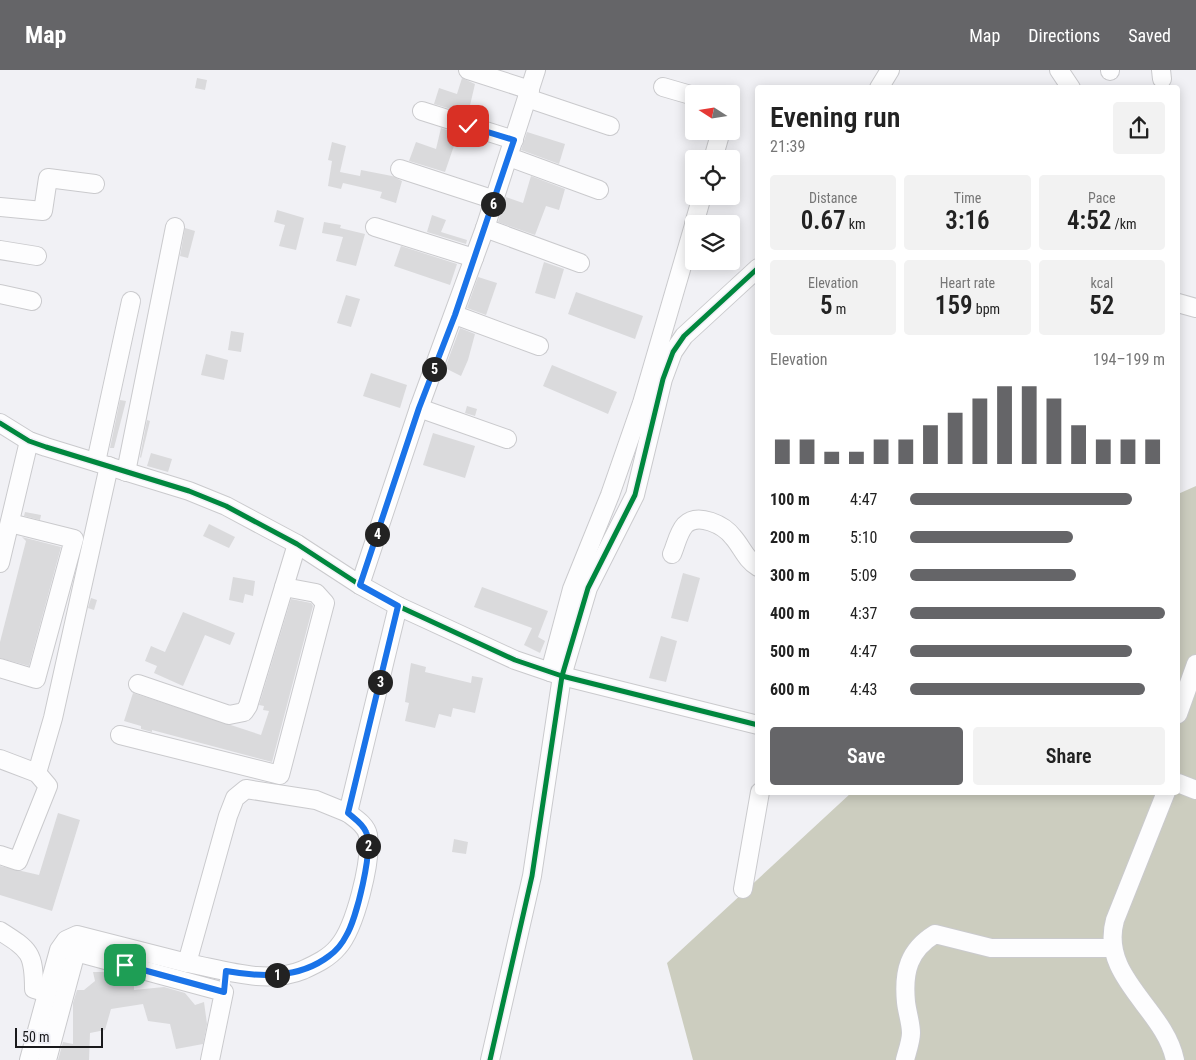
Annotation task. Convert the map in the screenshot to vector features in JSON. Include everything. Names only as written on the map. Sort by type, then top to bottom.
[{"type":"street","points":[[468,70],[610,126]]},
{"type":"street","points":[[360,585],[419,408],[455,315],[495,200],[536,70]]},
{"type":"street","points":[[881,85],[890,70]]},
{"type":"street","points":[[1059,70],[1069,85]]},
{"type":"street","points":[[663,87],[685,93]]},
{"type":"street","points":[[422,111],[514,140]]},
{"type":"street","points":[[509,157],[599,190]]},
{"type":"street","points":[[400,169],[495,200]]},
{"type":"street","points":[[0,207],[43,211],[48,178],[95,184]]},
{"type":"street","points":[[126,472],[175,227]]},
{"type":"street","points":[[375,227],[474,258]]},
{"type":"street","points":[[485,228],[580,262]]},
{"type":"street","points":[[0,250],[37,256]]},
{"type":"street","points":[[490,1060],[532,876],[556,674],[572,589],[610,496],[642,403],[685,255]]},
{"type":"street","points":[[556,674],[588,588],[635,496],[663,379],[672,352],[684,336],[755,271]]},
{"type":"street","points":[[0,294],[32,301]]},
{"type":"street","points":[[38,773],[53,718],[131,302]]},
{"type":"street","points":[[1180,304],[1196,308]]},
{"type":"street","points":[[455,315],[539,346]]},
{"type":"street","points":[[419,408],[507,439]]},
{"type":"street","points":[[0,423],[29,441],[226,506],[297,544],[360,585],[398,606],[515,660],[556,674],[755,724]]},
{"type":"street","points":[[0,563],[29,441]]},
{"type":"street","points":[[672,554],[685,525],[691,520],[705,520],[726,530],[748,559],[755,565]]},
{"type":"street","points":[[0,668],[36,679],[74,539],[10,524]]},
{"type":"street","points":[[138,684],[229,714],[244,712],[248,706],[297,544]]},
{"type":"street","points":[[120,735],[280,775],[326,603],[316,593],[284,587]]},
{"type":"street","points":[[349,809],[398,606]]},
{"type":"street","points":[[1180,708],[1196,664]]},
{"type":"street","points":[[0,759],[38,773],[48,786],[18,861],[0,855]]},
{"type":"street","points":[[1180,784],[1196,790]]},
{"type":"street","points":[[29,1060],[59,950],[66,940],[78,935],[188,964],[252,976],[284,974],[302,970],[328,957],[347,936],[355,914],[368,849],[367,834],[349,809],[316,800],[260,790],[246,789],[235,798],[188,964]]},
{"type":"street","points":[[744,889],[760,795]]},
{"type":"street","points":[[1165,795],[1112,931],[1113,948],[1118,967],[1166,1033],[1175,1060]]},
{"type":"street","points":[[0,931],[20,944],[34,962],[34,989],[48,993]]},
{"type":"street","points":[[905,1060],[911,1034],[905,982],[908,965],[914,950],[935,934],[991,948],[1113,948]]},
{"type":"street","points":[[47,1060],[76,952],[224,992]]},
{"type":"street","points":[[210,1060],[224,992],[226,971]]},
{"type":"shaded area","points":[[1196,486],[1196,1060],[693,1060],[667,963],[849,795],[1180,795],[1180,493]]},
{"type":"building","points":[[197,78],[207,80],[205,90],[195,88]]},
{"type":"building","points":[[462,78],[475,84],[468,114],[434,104],[439,88],[457,94]]},
{"type":"building","points":[[441,128],[458,134],[445,172],[409,161],[416,142],[436,149]]},
{"type":"building","points":[[527,132],[565,144],[559,164],[521,150]]},
{"type":"building","points":[[332,142],[346,146],[340,172],[360,176],[361,170],[392,176],[402,181],[396,203],[380,198],[382,192],[343,183],[341,189],[328,186],[332,161],[328,160]]},
{"type":"building","points":[[531,176],[565,189],[559,210],[546,206],[535,235],[498,222],[506,197],[523,203]]},
{"type":"building","points":[[277,210],[304,218],[296,250],[279,246],[285,225],[274,222]]},
{"type":"building","points":[[432,215],[446,220],[441,232],[467,240],[466,244],[427,232]]},
{"type":"building","points":[[324,222],[341,225],[340,228],[365,234],[356,266],[336,261],[343,237],[322,233]]},
{"type":"building","points":[[185,228],[195,231],[188,258],[180,256]]},
{"type":"building","points":[[401,246],[457,264],[450,285],[394,266]]},
{"type":"building","points":[[544,262],[564,269],[555,299],[535,293]]},
{"type":"building","points":[[478,277],[497,283],[486,315],[467,308]]},
{"type":"building","points":[[576,292],[643,316],[635,339],[568,314]]},
{"type":"building","points":[[346,295],[360,299],[351,327],[337,323]]},
{"type":"building","points":[[460,328],[475,334],[468,360],[461,376],[445,368]]},
{"type":"building","points":[[231,331],[244,333],[241,352],[228,350]]},
{"type":"building","points":[[206,354],[228,360],[224,380],[201,375]]},
{"type":"building","points":[[552,365],[617,392],[608,414],[543,386]]},
{"type":"building","points":[[371,373],[407,385],[400,408],[363,396]]},
{"type":"building","points":[[120,400],[126,401],[114,448],[110,448]]},
{"type":"building","points":[[467,406],[477,409],[475,416],[465,413]]},
{"type":"building","points":[[147,420],[150,421],[141,458],[140,457]]},
{"type":"building","points":[[433,433],[475,446],[465,478],[423,465]]},
{"type":"building","points":[[151,453],[172,459],[168,472],[147,466]]},
{"type":"building","points":[[25,512],[41,515],[40,520],[24,516]]},
{"type":"building","points":[[209,524],[235,537],[229,548],[203,536]]},
{"type":"building","points":[[22,537],[61,547],[29,666],[0,658],[0,642],[26,541]]},
{"type":"building","points":[[683,573],[700,578],[688,622],[671,618]]},
{"type":"building","points":[[233,577],[255,581],[253,596],[245,594],[243,603],[229,600]]},
{"type":"building","points":[[482,587],[548,611],[538,637],[545,641],[540,653],[524,645],[532,628],[474,607]]},
{"type":"building","points":[[91,598],[97,600],[94,610],[88,608]]},
{"type":"building","points":[[291,599],[311,603],[313,606],[272,762],[152,730],[152,732],[141,729],[141,726],[124,721],[133,693],[261,735],[269,711],[263,710],[264,706],[259,705]]},
{"type":"building","points":[[183,612],[235,633],[230,645],[205,635],[183,686],[154,673],[157,666],[145,661],[151,646],[165,652]]},
{"type":"building","points":[[661,636],[677,641],[666,682],[649,678]]},
{"type":"building","points":[[411,663],[426,667],[425,672],[471,683],[472,676],[483,678],[475,713],[453,708],[451,717],[439,714],[435,728],[405,721],[409,703],[405,702]]},
{"type":"building","points":[[58,813],[80,820],[52,911],[0,895],[0,866],[39,875]]},
{"type":"building","points":[[454,839],[468,842],[466,854],[452,852]]},
{"type":"building","points":[[93,972],[109,972],[134,979],[134,990],[164,987],[185,993],[195,1005],[204,1002],[207,1024],[203,1044],[176,1049],[170,1024],[148,1021],[143,1004],[111,1009],[105,1030],[90,1033],[89,1060],[58,1060],[63,1042],[73,1044],[73,1003],[77,990],[84,990],[95,981]]},
{"type":"cycle path","points":[[490,1060],[532,876],[562,676],[588,588],[635,495],[663,379],[673,352],[684,336],[755,271]]},
{"type":"cycle path","points":[[0,423],[29,441],[189,491],[226,506],[297,544],[360,585],[398,606],[515,660],[562,676],[755,724]]},
{"type":"route","points":[[125,965],[224,992],[226,971],[252,976],[284,974],[302,970],[328,957],[347,936],[360,900],[368,849],[367,834],[361,824],[348,813],[398,606],[360,585],[419,408],[455,315],[514,140],[468,126]]}]
